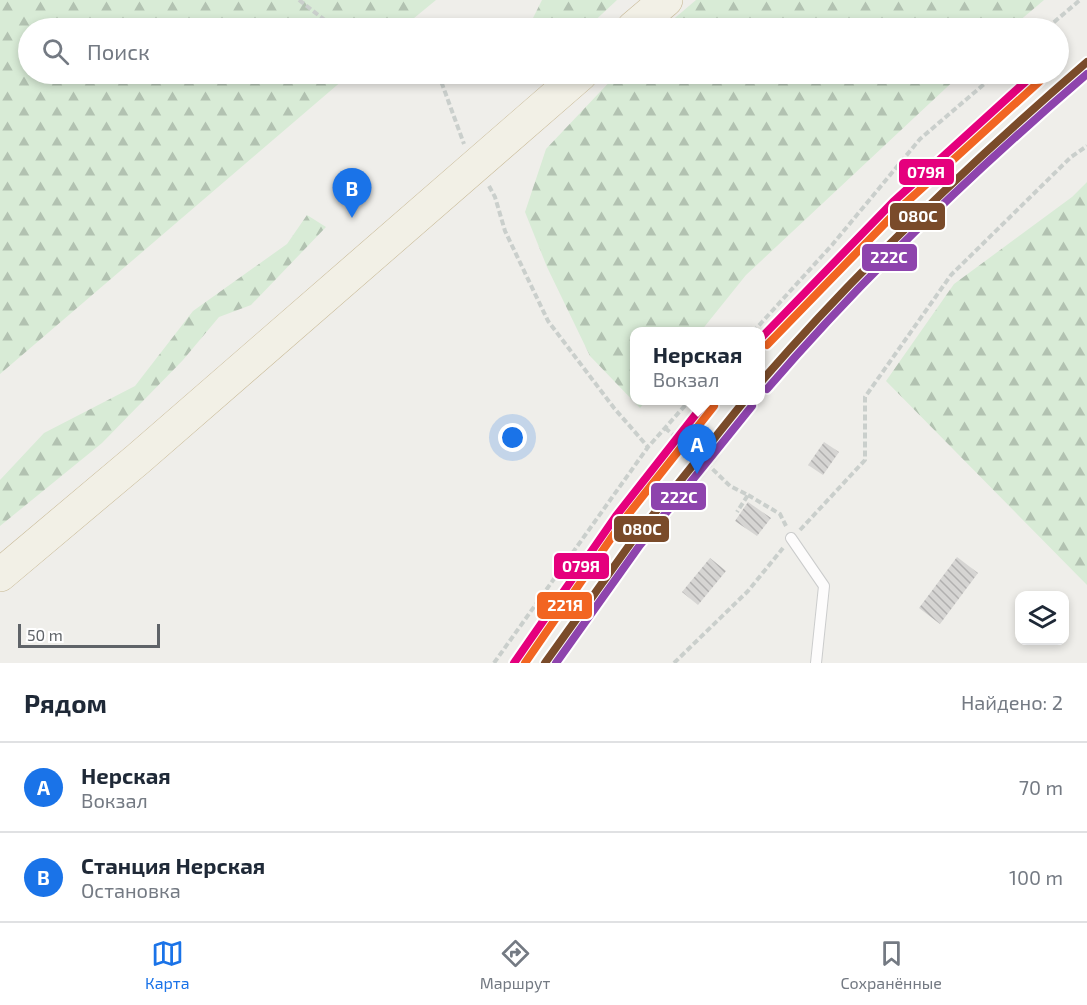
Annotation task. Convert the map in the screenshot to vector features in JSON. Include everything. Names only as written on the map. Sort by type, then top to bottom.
[{"type":"highway","points":[[645,18],[666,0]]},
{"type":"highway","points":[[0,575],[138,459],[569,84]]},
{"type":"lane","points":[[791,538],[824,586],[816,663]]},
{"type":"path","points":[[299,0],[322,18]]},
{"type":"path","points":[[1059,18],[1080,0]]},
{"type":"path","points":[[442,84],[462,140],[495,197],[505,231],[548,321],[619,414],[648,447]]},
{"type":"path","points":[[758,327],[832,245],[920,139],[984,84]]},
{"type":"path","points":[[674,663],[747,591],[791,538],[812,520],[865,460],[865,397],[951,275],[1071,157],[1087,146]]},
{"type":"path","points":[[494,663],[648,447],[686,405]]},
{"type":"path","points":[[665,428],[699,456],[729,486],[780,514],[791,538]]},
{"type":"path","points":[[736,512],[748,495]]},
{"type":"green space","points":[[0,0],[436,0],[414,18],[18,18],[18,84],[338,84],[0,374]]},
{"type":"green space","points":[[542,0],[617,0],[598,18],[533,18]]},
{"type":"green space","points":[[696,0],[1044,0],[1023,18],[675,18]]},
{"type":"green space","points":[[608,84],[950,84],[746,275],[704,327],[630,327],[630,398],[590,356],[547,267],[525,212],[546,149]]},
{"type":"green space","points":[[1087,182],[1087,585],[886,381],[954,284],[1072,197]]},
{"type":"green space","points":[[307,215],[326,227],[251,305],[219,317],[183,360],[102,443],[0,526],[0,480],[44,433],[135,386],[193,311],[287,244]]},
{"type":"building","points":[[824,442],[839,452],[823,475],[808,465]]},
{"type":"building","points":[[748,502],[771,518],[757,536],[735,521]]},
{"type":"building","points":[[957,557],[978,573],[940,624],[919,608]]},
{"type":"building","points":[[710,558],[726,571],[698,605],[682,592]]},
{"type":"transit line","name":"080С","points":[[1069,78],[1087,62]]},
{"type":"transit line","name":"222С","points":[[767,389],[842,305],[921,225],[1087,74]]},
{"type":"transit line","name":"079Я","points":[[765,334],[893,202],[1023,84]]},
{"type":"transit line","name":"221Я","points":[[767,345],[899,209],[1037,84]]},
{"type":"transit line","name":"080С","points":[[765,377],[837,298],[918,216],[1062,84]]},
{"type":"transit line","name":"079Я","points":[[514,663],[616,516],[703,405]]},
{"type":"transit line","name":"080С","points":[[545,663],[633,540],[741,405]]},
{"type":"transit line","name":"221Я","points":[[525,663],[623,521],[714,406]]},
{"type":"transit line","name":"222С","points":[[556,663],[640,545],[752,406]]},
{"type":"place","name":"Станция Нерская","points":[[352,218]]},
{"type":"place","name":"Нерская","points":[[697,474]]}]
